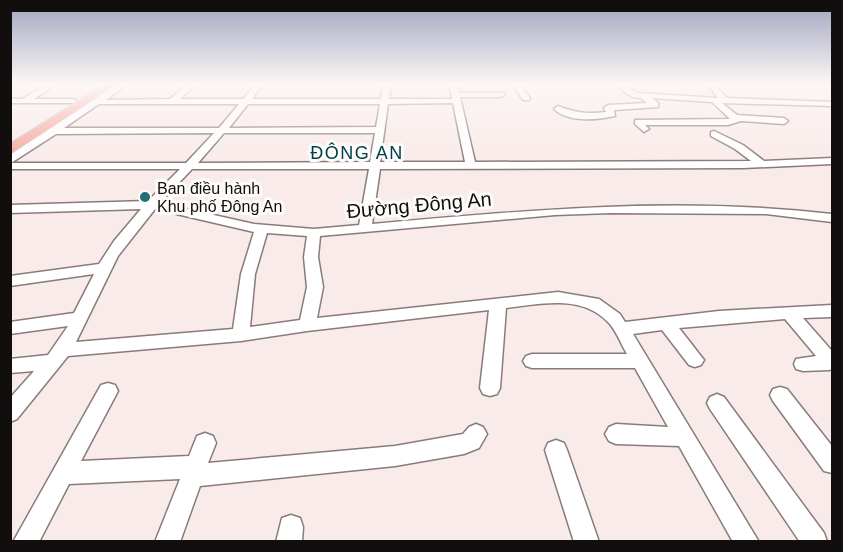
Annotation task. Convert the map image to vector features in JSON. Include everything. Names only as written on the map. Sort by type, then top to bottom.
[{"type":"main road","points":[[10,141],[59,110]]},
{"type":"main road","points":[[10,150],[73,110]]},
{"type":"street","points":[[10,160],[85,110]]},
{"type":"street","points":[[10,413],[58,356],[81,318],[104,268],[118,245],[152,204],[189,167],[239,110]]},
{"type":"street","points":[[365,230],[383,110]]},
{"type":"street","points":[[459,110],[471,166]]},
{"type":"street","points":[[559,110],[564,113],[597,116],[612,114],[609,110]]},
{"type":"street","points":[[726,110],[736,118]]},
{"type":"street","points":[[644,129],[638,122],[728,122],[736,118],[784,121]]},
{"type":"street","points":[[54,130],[379,130]]},
{"type":"street","points":[[714,134],[740,147],[761,164]]},
{"type":"street","points":[[10,166],[761,164],[832,160]]},
{"type":"street","name":"Đường Đông An","points":[[10,209],[152,204],[262,229],[314,233],[555,211],[611,209],[766,210],[832,218]]},
{"type":"street","points":[[241,335],[248,274],[262,229]]},
{"type":"street","points":[[308,324],[315,288],[311,257],[314,233]]},
{"type":"street","points":[[10,281],[104,268]]},
{"type":"street","points":[[10,366],[58,356],[241,335],[308,324],[558,297],[583,300],[603,308],[621,329],[747,542]]},
{"type":"street","points":[[490,388],[489,369],[493,357],[498,305]]},
{"type":"street","points":[[621,329],[718,317],[832,310]]},
{"type":"street","points":[[789,313],[830,360],[830,363],[803,364]]},
{"type":"street","points":[[10,328],[81,318]]},
{"type":"street","points":[[666,323],[695,360]]},
{"type":"street","points":[[532,361],[641,361]]},
{"type":"street","points":[[25,542],[108,391]]},
{"type":"street","points":[[780,395],[832,463]]},
{"type":"street","points":[[717,403],[815,542]]},
{"type":"street","points":[[64,473],[193,472],[395,456],[464,444],[471,441],[476,434]]},
{"type":"street","points":[[616,434],[685,437]]},
{"type":"street","points":[[167,542],[205,443]]},
{"type":"street","points":[[556,450],[587,542]]},
{"type":"place","name":"Ban điều hành Khu phố Đông An","points":[[145,197]]},
{"type":"district","name":"ĐÔNG AN","points":[[357,153]]}]
